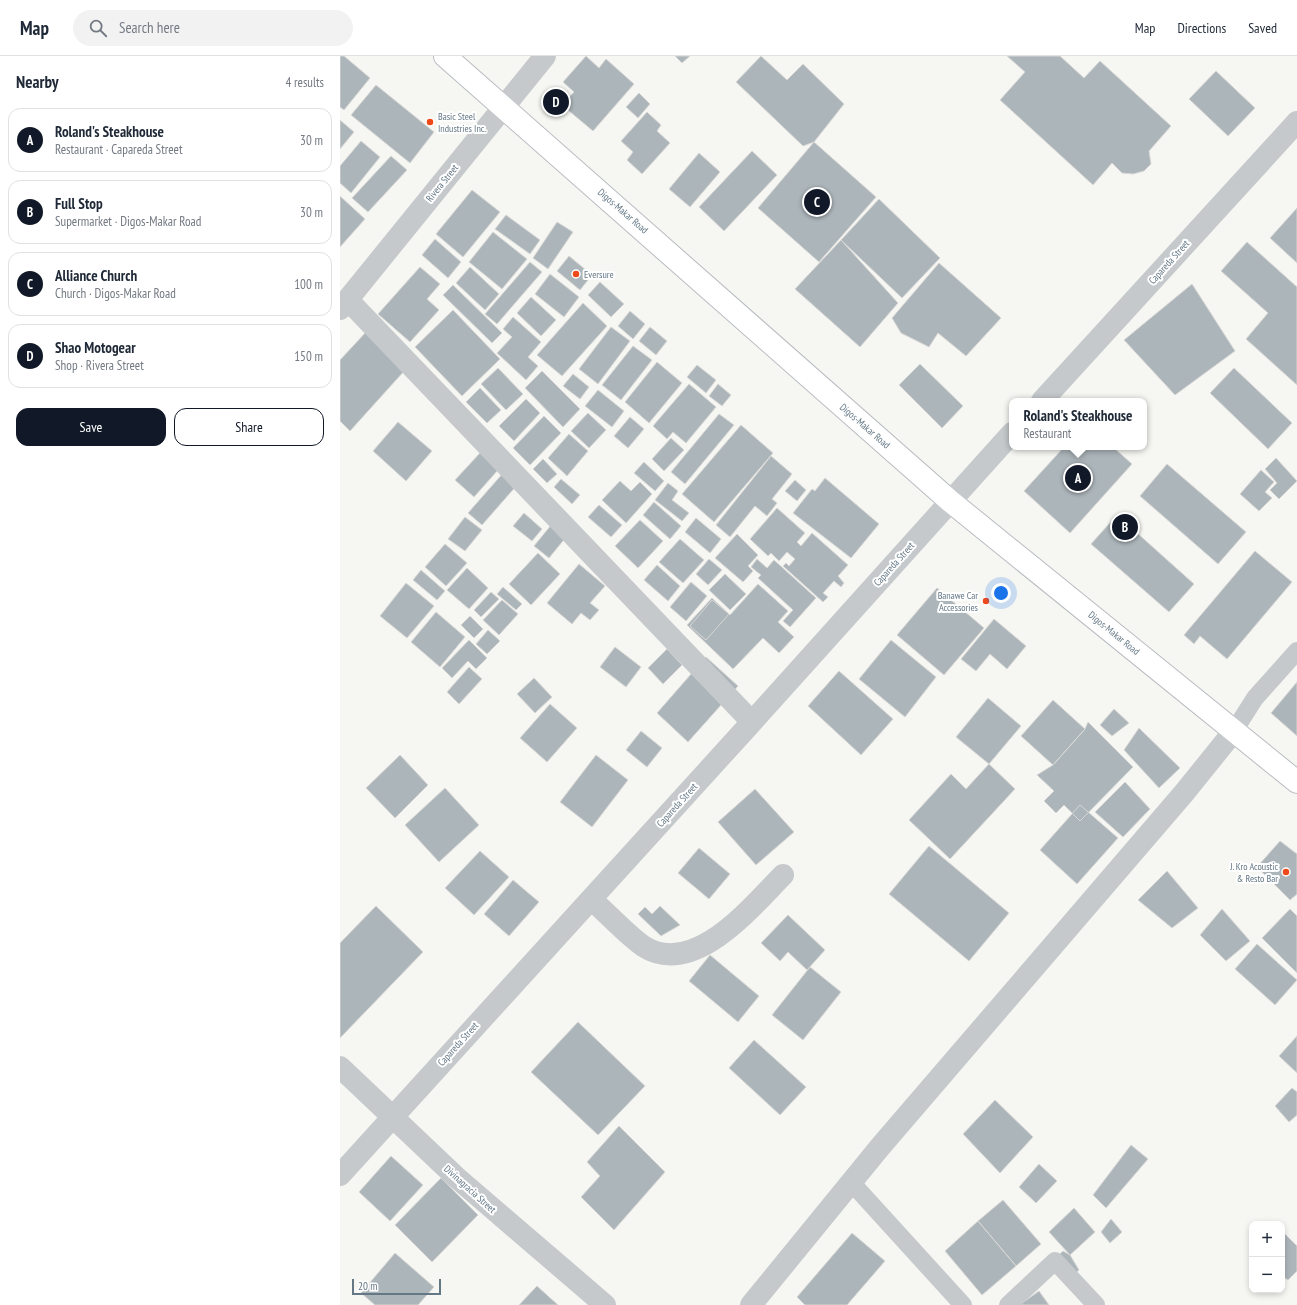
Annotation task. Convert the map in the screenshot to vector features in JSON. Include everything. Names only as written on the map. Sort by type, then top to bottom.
[{"type":"main road","name":"Digos-Makar Road","points":[[445,56],[504,106],[950,501],[1234,731],[1294,774]]},
{"type":"street","name":"Rivera Street","points":[[344,305],[545,56]]},
{"type":"street","name":"Capareda Street","points":[[1045,398],[1297,122]]},
{"type":"street","points":[[344,305],[752,722]]},
{"type":"street","name":"Capareda Street","points":[[340,1175],[752,722],[1009,436]]},
{"type":"street","points":[[751,1305],[851,1182],[1184,793],[1234,731]]},
{"type":"street","points":[[591,899],[643,946],[656,952],[676,953],[696,950],[718,938],[783,875]]},
{"type":"street","name":"Divinagracia Street","points":[[340,1067],[462,1182],[605,1305]]},
{"type":"lane","points":[[1234,731],[1255,698],[1297,651]]},
{"type":"lane","points":[[851,1182],[963,1305]]},
{"type":"lane","points":[[1008,1305],[1055,1261],[1096,1305]]},
{"type":"building","points":[[340,56],[344,56],[370,78],[344,110],[340,107]]},
{"type":"building","points":[[586,56],[599,68],[606,59],[634,84],[593,131],[562,105],[574,92],[563,82]]},
{"type":"building","points":[[675,56],[690,56],[682,63]]},
{"type":"building","points":[[761,56],[787,80],[803,64],[844,104],[814,142],[803,146],[736,82]]},
{"type":"building","points":[[1007,56],[1060,56],[1084,78],[1100,61],[1171,126],[1149,151],[1151,164],[1144,171],[1133,174],[1122,173],[1112,163],[1093,185],[1000,100],[1025,72]]},
{"type":"building","points":[[1216,71],[1255,108],[1228,136],[1189,99]]},
{"type":"building","points":[[376,85],[434,132],[410,163],[351,115]]},
{"type":"building","points":[[639,93],[650,104],[638,118],[626,107]]},
{"type":"building","points":[[647,112],[661,125],[657,131],[670,143],[642,174],[627,160],[633,152],[621,141]]},
{"type":"building","points":[[340,120],[354,132],[340,149]]},
{"type":"building","points":[[361,141],[380,157],[351,193],[340,183],[340,166]]},
{"type":"building","points":[[814,142],[876,197],[819,262],[758,208]]},
{"type":"building","points":[[752,151],[777,175],[724,231],[699,207]]},
{"type":"building","points":[[699,153],[720,172],[690,207],[669,189]]},
{"type":"building","points":[[391,156],[407,170],[368,212],[352,198]]},
{"type":"building","points":[[472,190],[500,212],[463,257],[436,234]]},
{"type":"building","points":[[340,196],[365,219],[340,247]]},
{"type":"building","points":[[879,199],[940,258],[902,298],[841,240]]},
{"type":"building","points":[[1297,208],[1297,263],[1270,238]]},
{"type":"building","points":[[506,215],[540,240],[530,254],[495,229]]},
{"type":"building","points":[[557,222],[573,232],[548,269],[533,258]]},
{"type":"building","points":[[493,232],[527,259],[502,289],[469,262]]},
{"type":"building","points":[[435,239],[461,262],[448,278],[422,255]]},
{"type":"building","points":[[841,240],[898,303],[860,347],[795,289]]},
{"type":"building","points":[[1247,242],[1297,287],[1297,385],[1246,339],[1268,313],[1221,271]]},
{"type":"building","points":[[569,256],[592,275],[580,290],[557,271]]},
{"type":"building","points":[[530,262],[542,272],[497,324],[485,314]]},
{"type":"building","points":[[939,263],[1001,318],[966,356],[938,333],[929,347],[901,333],[892,318]]},
{"type":"building","points":[[420,267],[440,284],[427,299],[439,310],[410,342],[378,314]]},
{"type":"building","points":[[470,267],[499,294],[485,310],[456,283]]},
{"type":"building","points":[[550,274],[579,297],[564,317],[535,294]]},
{"type":"building","points":[[600,282],[624,304],[611,317],[588,295]]},
{"type":"building","points":[[1192,284],[1235,351],[1175,395],[1124,340]]},
{"type":"building","points":[[453,285],[502,333],[492,343],[443,295]]},
{"type":"building","points":[[531,297],[556,320],[541,336],[517,313]]},
{"type":"building","points":[[583,303],[607,326],[562,376],[537,355]]},
{"type":"building","points":[[453,310],[500,359],[462,396],[415,347]]},
{"type":"building","points":[[630,311],[645,324],[633,339],[618,326]]},
{"type":"building","points":[[513,317],[541,342],[528,357],[538,366],[526,380],[497,353],[512,337],[503,329]]},
{"type":"building","points":[[611,327],[630,341],[598,384],[579,369]]},
{"type":"building","points":[[650,327],[667,341],[656,355],[639,341]]},
{"type":"building","points":[[366,332],[406,369],[350,431],[340,421],[340,360]]},
{"type":"building","points":[[633,346],[652,360],[621,400],[602,385]]},
{"type":"building","points":[[657,362],[682,383],[649,423],[625,402]]},
{"type":"building","points":[[920,364],[963,406],[942,428],[899,385]]},
{"type":"building","points":[[697,365],[716,380],[706,393],[687,377]]},
{"type":"building","points":[[498,368],[523,394],[506,410],[481,384]]},
{"type":"building","points":[[1234,368],[1292,423],[1268,449],[1210,393]]},
{"type":"building","points":[[542,371],[580,409],[563,427],[525,388]]},
{"type":"building","points":[[573,374],[589,387],[580,399],[563,386]]},
{"type":"building","points":[[689,384],[716,407],[686,443],[673,432],[667,439],[653,426]]},
{"type":"building","points":[[718,384],[731,395],[722,406],[709,396]]},
{"type":"building","points":[[480,388],[501,410],[487,423],[466,402]]},
{"type":"building","points":[[598,390],[624,411],[612,427],[585,406]]},
{"type":"building","points":[[526,399],[540,413],[514,441],[499,426]]},
{"type":"building","points":[[588,413],[606,430],[589,448],[571,431]]},
{"type":"building","points":[[719,414],[734,425],[685,484],[671,472]]},
{"type":"building","points":[[544,416],[561,433],[530,465],[513,448]]},
{"type":"building","points":[[630,417],[644,429],[628,448],[614,436]]},
{"type":"building","points":[[398,422],[432,451],[406,481],[373,451]]},
{"type":"building","points":[[741,425],[773,453],[714,522],[682,494]]},
{"type":"building","points":[[569,434],[588,451],[567,476],[548,458]]},
{"type":"building","points":[[671,438],[684,450],[664,471],[652,459]]},
{"type":"building","points":[[1061,450],[1116,450],[1132,464],[1070,533],[1024,491]]},
{"type":"building","points":[[480,453],[498,470],[474,497],[455,480]]},
{"type":"building","points":[[771,456],[792,474],[772,499],[777,503],[767,516],[755,506],[730,537],[716,525]]},
{"type":"building","points":[[1276,458],[1297,481],[1279,499],[1270,490],[1277,483],[1265,469]]},
{"type":"building","points":[[543,459],[557,474],[547,483],[533,469]]},
{"type":"building","points":[[644,462],[664,481],[655,491],[634,473]]},
{"type":"building","points":[[1167,464],[1246,532],[1218,564],[1140,496]]},
{"type":"building","points":[[1261,470],[1274,482],[1265,492],[1272,498],[1259,511],[1240,494]]},
{"type":"building","points":[[504,472],[518,484],[482,525],[468,513]]},
{"type":"building","points":[[825,478],[879,524],[851,558],[793,513],[812,489],[815,491]]},
{"type":"building","points":[[561,479],[580,495],[572,504],[554,487]]},
{"type":"building","points":[[795,480],[806,490],[797,501],[785,491]]},
{"type":"building","points":[[620,481],[631,491],[640,482],[652,494],[626,523],[602,500]]},
{"type":"building","points":[[668,483],[678,491],[672,500],[689,513],[682,521],[655,500]]},
{"type":"building","points":[[654,502],[681,526],[670,539],[643,515]]},
{"type":"building","points":[[599,505],[622,525],[611,537],[588,517]]},
{"type":"building","points":[[777,508],[805,533],[797,542],[801,546],[812,533],[848,565],[838,576],[844,583],[841,587],[834,581],[823,593],[828,597],[823,602],[783,566],[786,563],[789,566],[795,559],[787,552],[779,561],[771,553],[768,556],[750,539]]},
{"type":"building","points":[[524,513],[542,529],[532,541],[513,526]]},
{"type":"building","points":[[1117,515],[1194,584],[1169,612],[1091,544]]},
{"type":"building","points":[[465,517],[482,530],[465,551],[448,539]]},
{"type":"building","points":[[696,518],[721,539],[710,553],[685,532]]},
{"type":"building","points":[[556,519],[571,531],[549,558],[534,546]]},
{"type":"building","points":[[640,520],[663,541],[638,568],[615,546]]},
{"type":"building","points":[[737,534],[758,555],[748,566],[753,571],[743,582],[715,558]]},
{"type":"building","points":[[680,539],[704,560],[683,583],[659,562]]},
{"type":"building","points":[[445,544],[467,563],[446,586],[425,567]]},
{"type":"building","points":[[1255,551],[1292,582],[1227,659],[1200,636],[1194,644],[1184,635]]},
{"type":"building","points":[[538,553],[560,574],[531,605],[509,584]]},
{"type":"building","points":[[709,559],[722,570],[708,585],[696,574]]},
{"type":"building","points":[[757,559],[767,568],[774,560],[816,598],[790,627],[783,621],[793,610],[758,578],[761,575],[751,567]]},
{"type":"building","points":[[579,564],[605,586],[590,603],[599,610],[590,620],[581,613],[572,624],[547,603]]},
{"type":"building","points":[[657,565],[680,586],[668,601],[644,580]]},
{"type":"building","points":[[467,568],[488,588],[469,609],[447,590]]},
{"type":"building","points":[[421,570],[445,591],[437,600],[413,580]]},
{"type":"building","points":[[725,574],[746,594],[730,610],[709,590]]},
{"type":"building","points":[[691,582],[707,596],[686,621],[670,607]]},
{"type":"building","points":[[406,583],[434,606],[407,638],[380,616]]},
{"type":"building","points":[[758,584],[788,611],[778,622],[794,637],[779,653],[763,638],[733,669],[687,625],[712,598],[730,615]]},
{"type":"building","points":[[503,587],[522,604],[516,610],[497,594]]},
{"type":"building","points":[[937,588],[984,628],[944,675],[897,635]]},
{"type":"building","points":[[491,592],[499,599],[481,617],[474,610]]},
{"type":"building","points":[[502,600],[518,614],[499,635],[483,620]]},
{"type":"building","points":[[712,600],[729,614],[706,640],[690,626]]},
{"type":"building","points":[[436,612],[465,637],[440,667],[411,642]]},
{"type":"building","points":[[470,616],[483,629],[474,638],[461,625]]},
{"type":"building","points":[[994,619],[1026,646],[1007,669],[990,654],[976,671],[961,659]]},
{"type":"building","points":[[488,630],[500,641],[487,654],[476,644]]},
{"type":"building","points":[[469,640],[487,658],[476,669],[468,661],[452,678],[442,668]]},
{"type":"building","points":[[891,640],[936,677],[905,717],[859,679]]},
{"type":"building","points":[[615,647],[641,667],[626,687],[600,667]]},
{"type":"building","points":[[667,649],[682,665],[663,684],[648,668]]},
{"type":"building","points":[[706,657],[738,686],[688,742],[657,713]]},
{"type":"building","points":[[469,667],[482,679],[459,704],[447,692]]},
{"type":"building","points":[[839,671],[893,719],[861,755],[808,706]]},
{"type":"building","points":[[534,678],[552,697],[535,713],[517,694]]},
{"type":"building","points":[[1297,682],[1297,736],[1271,713]]},
{"type":"building","points":[[988,698],[1021,726],[989,764],[956,737]]},
{"type":"building","points":[[1053,700],[1085,729],[1053,765],[1021,736]]},
{"type":"building","points":[[550,704],[577,728],[547,762],[520,738]]},
{"type":"building","points":[[1114,709],[1129,723],[1112,736],[1100,725]]},
{"type":"building","points":[[1088,722],[1133,767],[1080,821],[1064,805],[1056,813],[1044,801],[1054,791],[1037,775],[1053,765],[1085,729]]},
{"type":"building","points":[[1139,728],[1180,768],[1159,788],[1124,750]]},
{"type":"building","points":[[641,731],[662,748],[647,767],[626,750]]},
{"type":"building","points":[[400,755],[428,785],[395,818],[366,788]]},
{"type":"building","points":[[596,755],[628,780],[592,827],[560,802]]},
{"type":"building","points":[[989,764],[1015,789],[950,859],[909,820],[951,774],[966,789]]},
{"type":"building","points":[[1125,782],[1150,809],[1123,837],[1095,812]]},
{"type":"building","points":[[445,788],[479,825],[439,862],[405,825]]},
{"type":"building","points":[[755,789],[794,832],[756,865],[718,822]]},
{"type":"building","points":[[1080,805],[1118,838],[1077,884],[1040,850]]},
{"type":"building","points":[[1280,841],[1297,854],[1297,894],[1290,900],[1257,867]]},
{"type":"building","points":[[929,846],[1009,913],[969,961],[889,894]]},
{"type":"building","points":[[699,848],[730,874],[709,899],[678,873]]},
{"type":"building","points":[[480,851],[509,877],[474,915],[445,888]]},
{"type":"building","points":[[1167,871],[1198,908],[1172,928],[1138,900]]},
{"type":"building","points":[[513,880],[539,902],[509,936],[484,914]]},
{"type":"building","points":[[376,906],[423,952],[340,1038],[340,943]]},
{"type":"building","points":[[660,906],[680,925],[661,936],[638,914],[645,907],[652,914]]},
{"type":"building","points":[[1222,909],[1250,941],[1226,961],[1200,935]]},
{"type":"building","points":[[1290,909],[1297,916],[1297,973],[1262,938]]},
{"type":"building","points":[[788,915],[825,950],[807,970],[788,952],[780,961],[761,943]]},
{"type":"building","points":[[1257,944],[1297,980],[1275,1005],[1235,969]]},
{"type":"building","points":[[710,955],[759,996],[738,1022],[689,981]]},
{"type":"building","points":[[810,967],[841,992],[803,1040],[772,1015]]},
{"type":"building","points":[[578,1022],[645,1086],[598,1135],[531,1072]]},
{"type":"building","points":[[1297,1036],[1297,1073],[1279,1056]]},
{"type":"building","points":[[754,1040],[806,1087],[780,1115],[729,1068]]},
{"type":"building","points":[[1292,1088],[1297,1092],[1297,1115],[1289,1122],[1275,1106]]},
{"type":"building","points":[[995,1100],[1033,1137],[1000,1173],[963,1134]]},
{"type":"building","points":[[619,1126],[665,1172],[614,1230],[581,1197],[600,1176],[587,1162]]},
{"type":"building","points":[[1131,1145],[1148,1159],[1106,1208],[1093,1195]]},
{"type":"building","points":[[391,1156],[423,1185],[390,1221],[359,1192]]},
{"type":"building","points":[[1039,1164],[1057,1181],[1036,1203],[1019,1187]]},
{"type":"building","points":[[441,1178],[478,1215],[432,1262],[395,1225]]},
{"type":"building","points":[[1003,1200],[1041,1244],[1016,1266],[978,1221]]},
{"type":"building","points":[[1074,1208],[1095,1232],[1070,1255],[1049,1232]]},
{"type":"building","points":[[1111,1219],[1122,1232],[1110,1243],[1101,1232]]},
{"type":"building","points":[[978,1221],[1016,1266],[982,1295],[945,1251]]},
{"type":"building","points":[[852,1233],[885,1261],[847,1305],[805,1305],[797,1297]]},
{"type":"building","points":[[1285,1234],[1297,1246],[1297,1271],[1288,1280],[1285,1278]]},
{"type":"building","points":[[1063,1251],[1070,1255],[1079,1270],[1067,1280],[1051,1262]]},
{"type":"building","points":[[395,1253],[434,1287],[418,1305],[375,1305],[361,1293]]},
{"type":"building","points":[[537,1286],[558,1305],[519,1305]]},
{"type":"building","points":[[1039,1291],[1049,1305],[1021,1304]]},
{"type":"place","name":"Shao Motogear","points":[[556,102]]},
{"type":"place","name":"Basic Steel Industries Inc.","points":[[430,122]]},
{"type":"place","name":"Alliance Church","points":[[817,202]]},
{"type":"place","name":"Eversure","points":[[576,274]]},
{"type":"place","name":"Roland's Steakhouse","points":[[1078,478]]},
{"type":"place","name":"Full Stop","points":[[1125,527]]},
{"type":"place","name":"Banawe Car Accessories","points":[[986,601]]},
{"type":"place","name":"J. Kro Acoustic & Resto Bar","points":[[1286,872]]}]
